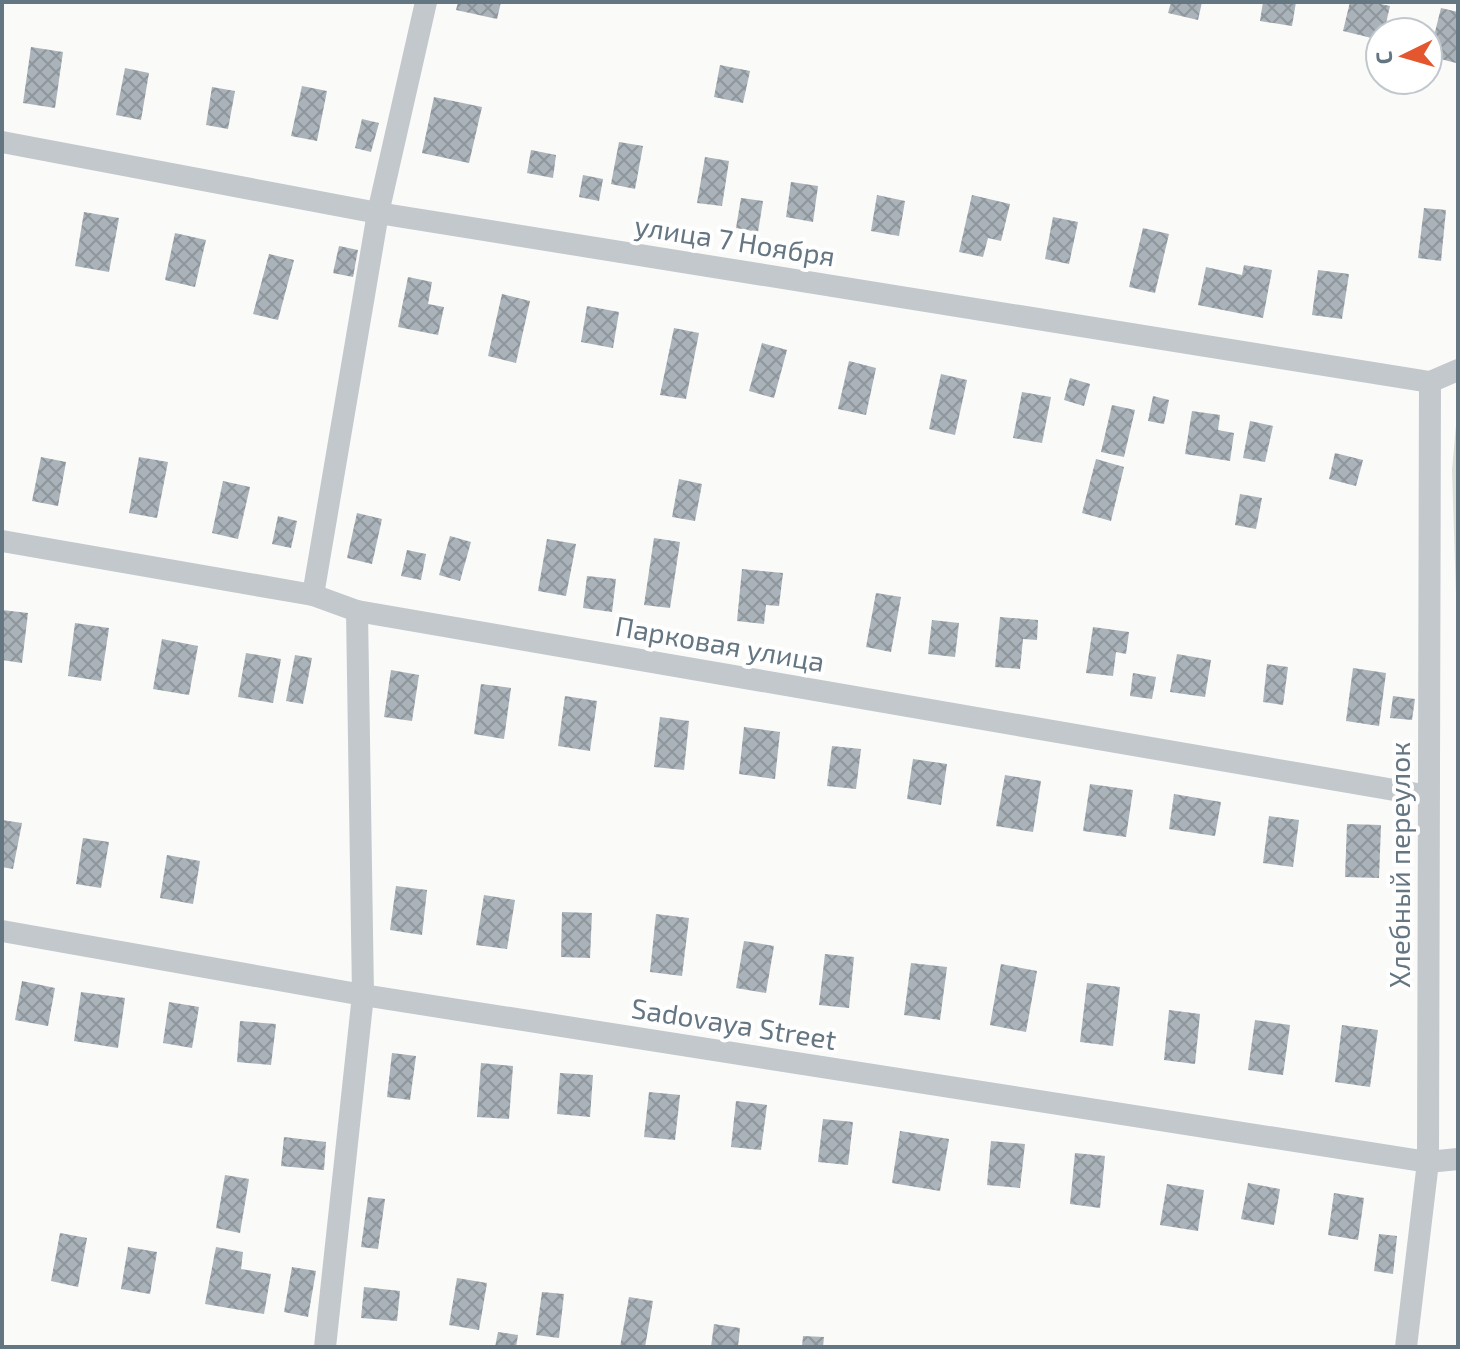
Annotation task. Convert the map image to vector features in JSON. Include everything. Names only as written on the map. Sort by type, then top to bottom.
[{"type":"street","points":[[313,595],[378,213],[426,2]]},
{"type":"street","name":"улица 7 Ноября","points":[[2,142],[378,213],[1430,382]]},
{"type":"street","points":[[1430,382],[1458,370]]},
{"type":"street","name":"Хлебный переулок","points":[[1406,1347],[1428,1162],[1430,382]]},
{"type":"street","name":"Парковая улица","points":[[2,541],[313,595],[357,611],[1429,796]]},
{"type":"street","points":[[325,1347],[363,995],[357,611]]},
{"type":"street","name":"Sadovaya Street","points":[[2,931],[363,995],[1428,1162],[1458,1159]]},
{"type":"shaded area","points":[[1458,403],[1458,656],[1452,470]]},
{"type":"building","points":[[458,2],[501,2],[497,19],[456,10]]},
{"type":"building","points":[[1171,2],[1202,2],[1198,20],[1168,13]]},
{"type":"building","points":[[1263,2],[1296,2],[1292,26],[1260,21]]},
{"type":"building","points":[[1350,2],[1390,6],[1388,16],[1364,16],[1364,36],[1343,31]]},
{"type":"building","points":[[1441,8],[1458,12],[1456,63],[1444,60],[1444,16],[1439,16]]},
{"type":"building","points":[[31,47],[63,52],[55,108],[23,103]]},
{"type":"building","points":[[720,65],[750,71],[743,103],[714,97]]},
{"type":"building","points":[[125,68],[149,73],[141,120],[116,115]]},
{"type":"building","points":[[302,86],[327,91],[317,141],[291,136]]},
{"type":"building","points":[[212,87],[235,91],[228,129],[206,125]]},
{"type":"building","points":[[434,97],[482,107],[469,163],[422,153]]},
{"type":"building","points":[[362,119],[379,123],[371,152],[355,148]]},
{"type":"building","points":[[619,142],[643,146],[635,189],[611,184]]},
{"type":"building","points":[[531,150],[556,155],[553,178],[527,173]]},
{"type":"building","points":[[705,157],[729,161],[722,206],[697,203]]},
{"type":"building","points":[[583,175],[603,179],[599,201],[579,197]]},
{"type":"building","points":[[791,182],[818,186],[813,222],[786,217]]},
{"type":"building","points":[[877,195],[905,201],[899,236],[871,231]]},
{"type":"building","points":[[972,195],[1010,204],[1001,241],[988,238],[983,257],[959,252]]},
{"type":"building","points":[[741,198],[763,201],[758,232],[736,228]]},
{"type":"building","points":[[1424,208],[1446,210],[1441,261],[1418,258]]},
{"type":"building","points":[[84,212],[119,218],[109,272],[75,266]]},
{"type":"building","points":[[1053,217],[1078,222],[1069,264],[1045,259]]},
{"type":"building","points":[[1143,228],[1169,234],[1155,293],[1129,287]]},
{"type":"building","points":[[175,233],[206,240],[195,287],[165,280]]},
{"type":"building","points":[[339,246],[358,250],[353,277],[333,273]]},
{"type":"building","points":[[269,254],[294,260],[278,320],[253,314]]},
{"type":"building","points":[[1244,265],[1272,270],[1263,318],[1198,305],[1206,267],[1242,275]]},
{"type":"building","points":[[1318,270],[1349,274],[1342,319],[1312,315]]},
{"type":"building","points":[[408,277],[432,282],[428,304],[444,307],[438,335],[398,327]]},
{"type":"building","points":[[502,294],[530,301],[516,363],[488,356]]},
{"type":"building","points":[[587,306],[619,312],[613,348],[581,342]]},
{"type":"building","points":[[674,328],[699,333],[686,399],[660,395]]},
{"type":"building","points":[[762,343],[787,350],[774,398],[749,391]]},
{"type":"building","points":[[849,361],[876,368],[866,415],[838,409]]},
{"type":"building","points":[[941,374],[967,380],[955,435],[929,429]]},
{"type":"building","points":[[1070,378],[1090,384],[1084,406],[1064,400]]},
{"type":"building","points":[[1022,392],[1051,397],[1042,443],[1013,438]]},
{"type":"building","points":[[1153,396],[1169,400],[1164,424],[1148,421]]},
{"type":"building","points":[[1112,405],[1135,410],[1124,457],[1101,452]]},
{"type":"building","points":[[1192,411],[1220,415],[1218,430],[1234,433],[1230,461],[1185,454]]},
{"type":"building","points":[[1250,421],[1273,426],[1265,462],[1243,458]]},
{"type":"building","points":[[1335,453],[1363,460],[1356,486],[1329,479]]},
{"type":"building","points":[[41,457],[66,462],[58,506],[32,501]]},
{"type":"building","points":[[139,457],[168,462],[157,518],[129,513]]},
{"type":"building","points":[[1096,459],[1124,467],[1111,521],[1082,513]]},
{"type":"building","points":[[679,479],[702,484],[695,521],[672,517]]},
{"type":"building","points":[[223,481],[250,487],[238,539],[212,533]]},
{"type":"building","points":[[1240,494],[1262,498],[1256,529],[1235,525]]},
{"type":"building","points":[[357,513],[382,519],[372,564],[347,558]]},
{"type":"building","points":[[278,516],[297,521],[291,548],[272,544]]},
{"type":"building","points":[[450,536],[471,542],[460,581],[439,575]]},
{"type":"building","points":[[654,538],[680,542],[670,608],[644,605]]},
{"type":"building","points":[[547,539],[576,544],[566,596],[538,591]]},
{"type":"building","points":[[407,550],[426,554],[421,580],[401,576]]},
{"type":"building","points":[[742,569],[783,573],[779,606],[766,605],[764,624],[737,621]]},
{"type":"building","points":[[587,576],[616,579],[612,612],[583,608]]},
{"type":"building","points":[[876,593],[901,597],[891,652],[866,647]]},
{"type":"building","points":[[2,610],[28,613],[22,663],[2,660]]},
{"type":"building","points":[[1000,617],[1038,620],[1037,640],[1023,639],[1020,669],[995,667]]},
{"type":"building","points":[[932,620],[959,623],[955,657],[928,654]]},
{"type":"building","points":[[75,623],[109,628],[101,681],[68,676]]},
{"type":"building","points":[[1093,627],[1129,632],[1126,654],[1116,652],[1113,676],[1086,673]]},
{"type":"building","points":[[162,639],[198,646],[189,695],[153,689]]},
{"type":"building","points":[[246,653],[281,659],[273,703],[238,697]]},
{"type":"building","points":[[1177,654],[1211,660],[1205,697],[1170,692]]},
{"type":"building","points":[[295,655],[312,658],[303,704],[286,701]]},
{"type":"building","points":[[1267,664],[1288,667],[1283,705],[1263,702]]},
{"type":"building","points":[[1353,668],[1386,673],[1379,726],[1346,721]]},
{"type":"building","points":[[391,670],[419,675],[412,721],[384,717]]},
{"type":"building","points":[[1133,673],[1156,677],[1152,699],[1130,696]]},
{"type":"building","points":[[481,684],[511,688],[504,739],[474,734]]},
{"type":"building","points":[[565,696],[597,701],[590,751],[558,746]]},
{"type":"building","points":[[1393,696],[1415,699],[1412,720],[1390,718]]},
{"type":"building","points":[[660,717],[689,721],[684,770],[654,767]]},
{"type":"building","points":[[744,727],[780,732],[775,779],[739,774]]},
{"type":"building","points":[[832,746],[861,749],[856,789],[827,786]]},
{"type":"building","points":[[913,759],[947,764],[941,805],[907,799]]},
{"type":"building","points":[[1005,775],[1041,781],[1033,832],[996,826]]},
{"type":"building","points":[[1090,784],[1133,790],[1126,837],[1083,831]]},
{"type":"building","points":[[1174,794],[1221,802],[1215,836],[1169,829]]},
{"type":"building","points":[[1269,816],[1299,820],[1293,867],[1263,863]]},
{"type":"building","points":[[2,820],[22,823],[13,869],[2,867]]},
{"type":"building","points":[[1347,824],[1381,825],[1379,878],[1345,877]]},
{"type":"building","points":[[83,838],[109,842],[101,888],[76,884]]},
{"type":"building","points":[[167,855],[200,861],[193,904],[160,898]]},
{"type":"building","points":[[396,886],[427,890],[422,935],[390,930]]},
{"type":"building","points":[[484,895],[515,900],[507,949],[476,945]]},
{"type":"building","points":[[562,912],[592,913],[590,958],[561,957]]},
{"type":"building","points":[[656,914],[689,918],[682,976],[650,972]]},
{"type":"building","points":[[744,941],[774,946],[766,993],[736,988]]},
{"type":"building","points":[[825,954],[854,957],[849,1008],[819,1005]]},
{"type":"building","points":[[911,963],[947,967],[940,1020],[904,1015]]},
{"type":"building","points":[[1001,964],[1037,971],[1026,1032],[990,1025]]},
{"type":"building","points":[[22,981],[55,988],[48,1026],[15,1020]]},
{"type":"building","points":[[1087,983],[1120,987],[1113,1046],[1080,1042]]},
{"type":"building","points":[[81,992],[125,998],[118,1048],[74,1041]]},
{"type":"building","points":[[169,1002],[199,1007],[192,1048],[163,1043]]},
{"type":"building","points":[[1169,1010],[1200,1014],[1195,1064],[1164,1060]]},
{"type":"building","points":[[1255,1020],[1290,1025],[1283,1075],[1248,1070]]},
{"type":"building","points":[[240,1021],[276,1024],[271,1065],[237,1062]]},
{"type":"building","points":[[1342,1025],[1378,1030],[1370,1087],[1335,1082]]},
{"type":"building","points":[[392,1053],[416,1056],[410,1100],[387,1097]]},
{"type":"building","points":[[481,1063],[513,1066],[509,1119],[477,1117]]},
{"type":"building","points":[[560,1073],[593,1075],[590,1117],[557,1114]]},
{"type":"building","points":[[649,1092],[680,1095],[675,1140],[644,1137]]},
{"type":"building","points":[[736,1101],[767,1105],[761,1150],[731,1147]]},
{"type":"building","points":[[823,1119],[853,1122],[848,1165],[818,1162]]},
{"type":"building","points":[[900,1131],[949,1139],[940,1191],[892,1183]]},
{"type":"building","points":[[284,1137],[326,1142],[324,1170],[281,1166]]},
{"type":"building","points":[[991,1141],[1025,1144],[1020,1188],[987,1185]]},
{"type":"building","points":[[1075,1153],[1105,1156],[1100,1208],[1070,1204]]},
{"type":"building","points":[[225,1175],[249,1179],[240,1233],[216,1228]]},
{"type":"building","points":[[1248,1183],[1280,1189],[1274,1225],[1241,1219]]},
{"type":"building","points":[[1167,1184],[1204,1190],[1198,1231],[1160,1225]]},
{"type":"building","points":[[1334,1193],[1364,1198],[1358,1240],[1328,1235]]},
{"type":"building","points":[[368,1197],[385,1199],[378,1249],[361,1247]]},
{"type":"building","points":[[60,1233],[87,1238],[78,1287],[51,1281]]},
{"type":"building","points":[[1379,1234],[1397,1236],[1393,1274],[1374,1271]]},
{"type":"building","points":[[128,1247],[157,1252],[150,1294],[121,1289]]},
{"type":"building","points":[[216,1247],[243,1252],[241,1269],[271,1274],[264,1314],[205,1304]]},
{"type":"building","points":[[292,1267],[316,1271],[308,1317],[284,1312]]},
{"type":"building","points":[[457,1278],[487,1283],[479,1330],[449,1325]]},
{"type":"building","points":[[364,1287],[400,1291],[397,1321],[361,1318]]},
{"type":"building","points":[[542,1292],[564,1294],[559,1338],[536,1335]]},
{"type":"building","points":[[629,1297],[653,1301],[645,1347],[620,1347]]},
{"type":"building","points":[[714,1324],[740,1328],[738,1347],[711,1347]]},
{"type":"building","points":[[498,1332],[518,1335],[516,1347],[495,1347]]},
{"type":"building","points":[[803,1336],[824,1337],[823,1347],[802,1347]]}]
